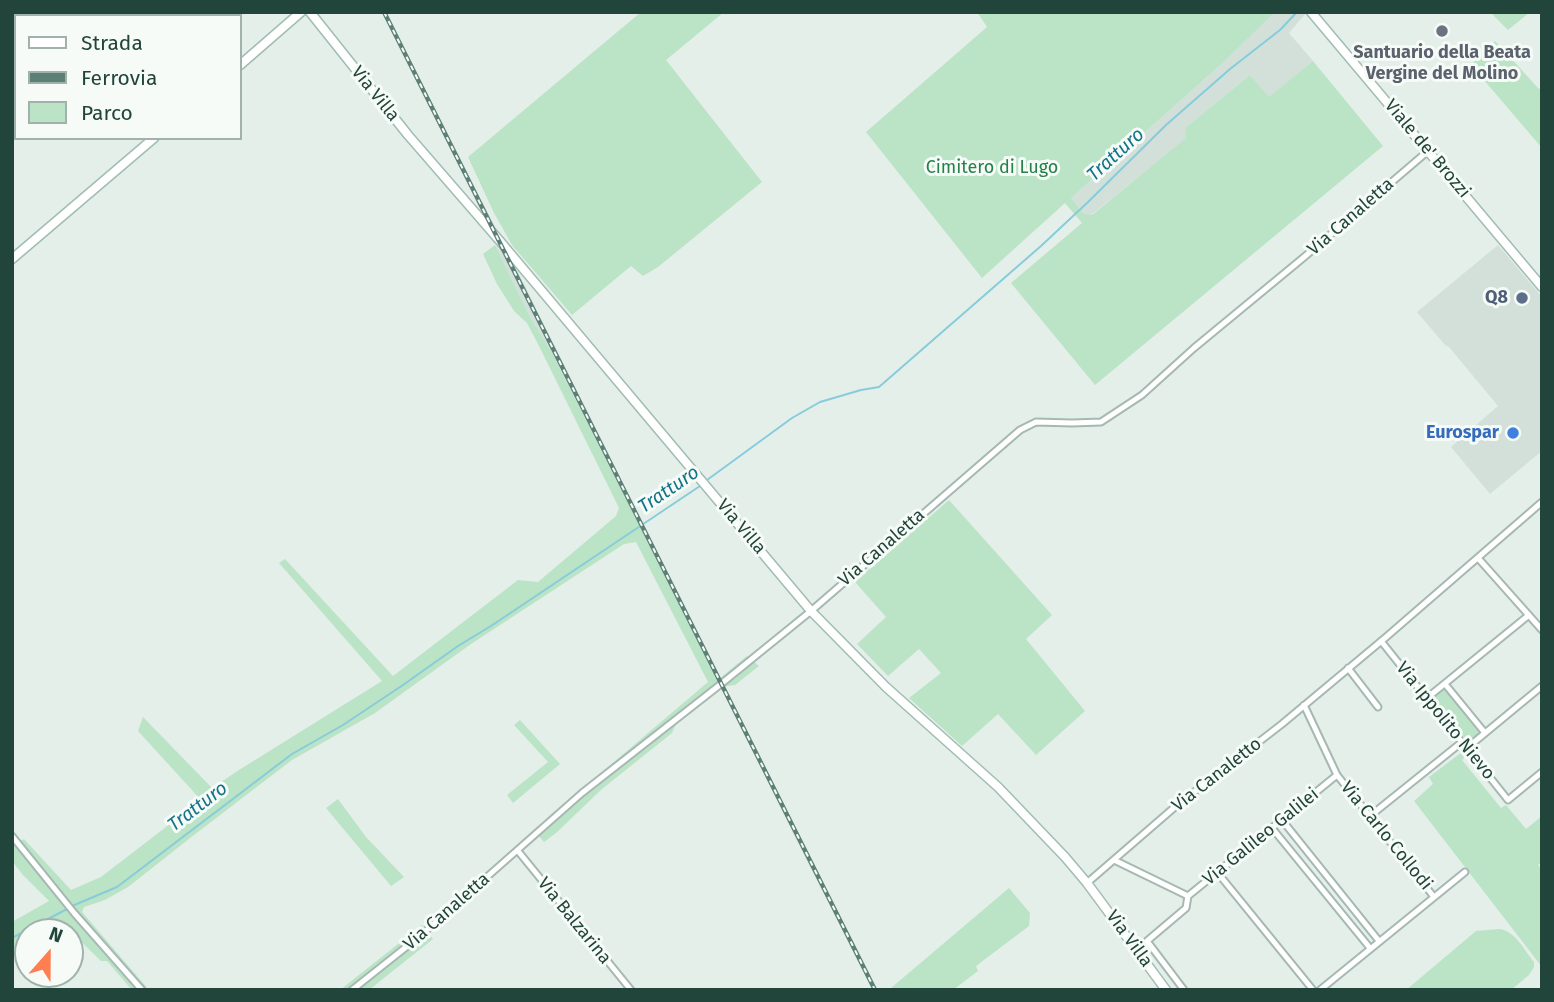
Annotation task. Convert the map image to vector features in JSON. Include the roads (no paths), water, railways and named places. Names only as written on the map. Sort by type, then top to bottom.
[{"type":"street","points":[[242,63],[301,12]]},
{"type":"street","name":"Via Villa","points":[[310,12],[408,135],[811,611],[886,687],[998,787],[1065,857],[1166,990]]},
{"type":"street","name":"Viale de' Brozzi","points":[[1311,12],[1542,287]]},
{"type":"street","points":[[12,259],[152,140]]},
{"type":"street","name":"Via Canaletta","points":[[352,990],[420,936],[582,793],[811,611],[998,447],[1020,430],[1036,422],[1101,422],[1142,395],[1428,151]]},
{"type":"street","name":"Via Canaletto","points":[[1087,883],[1176,806],[1282,724],[1542,502]]},
{"type":"street","points":[[1478,558],[1542,630]]},
{"type":"street","points":[[1427,698],[1529,615]]},
{"type":"street","name":"Via Ippolito Nievo","points":[[1381,641],[1508,800],[1542,772]]},
{"type":"street","points":[[1348,668],[1378,707]]},
{"type":"street","points":[[1445,684],[1485,733]]},
{"type":"street","points":[[1370,816],[1464,745],[1485,733],[1542,686]]},
{"type":"street","points":[[1304,705],[1337,775]]},
{"type":"street","name":"Via Carlo Collodi","points":[[1337,775],[1434,897]]},
{"type":"street","name":"Via Galileo Galilei","points":[[1114,860],[1188,896],[1337,775]]},
{"type":"street","points":[[1282,820],[1379,941]]},
{"type":"street","points":[[1272,828],[1370,948]]},
{"type":"street","points":[[12,836],[142,990]]},
{"type":"street","name":"Via Balzarina","points":[[517,851],[631,990]]},
{"type":"street","points":[[1217,872],[1313,990]]},
{"type":"street","points":[[1320,990],[1465,872]]},
{"type":"street","points":[[1184,990],[1147,941],[1186,908],[1188,896]]},
{"type":"waterway","name":"Tratturo","points":[[707,480],[792,418],[820,402],[879,387],[1041,246],[1166,125],[1280,30],[1297,12]]},
{"type":"waterway","name":"Tratturo","points":[[72,906],[117,887],[292,754],[343,725],[700,486]]},
{"type":"waterway","name":"Tratturo","points":[[12,938],[67,909]]},
{"type":"railway","points":[[384,12],[875,990]]},
{"type":"place","name":"Santuario della Beata Vergine del Molino","points":[[1442,31]]},
{"type":"place","name":"Q8","points":[[1522,298]]},
{"type":"place","name":"Eurospar","points":[[1513,433]]},
{"type":"park label","name":"Cimitero di Lugo","points":[[992,168]]}]
